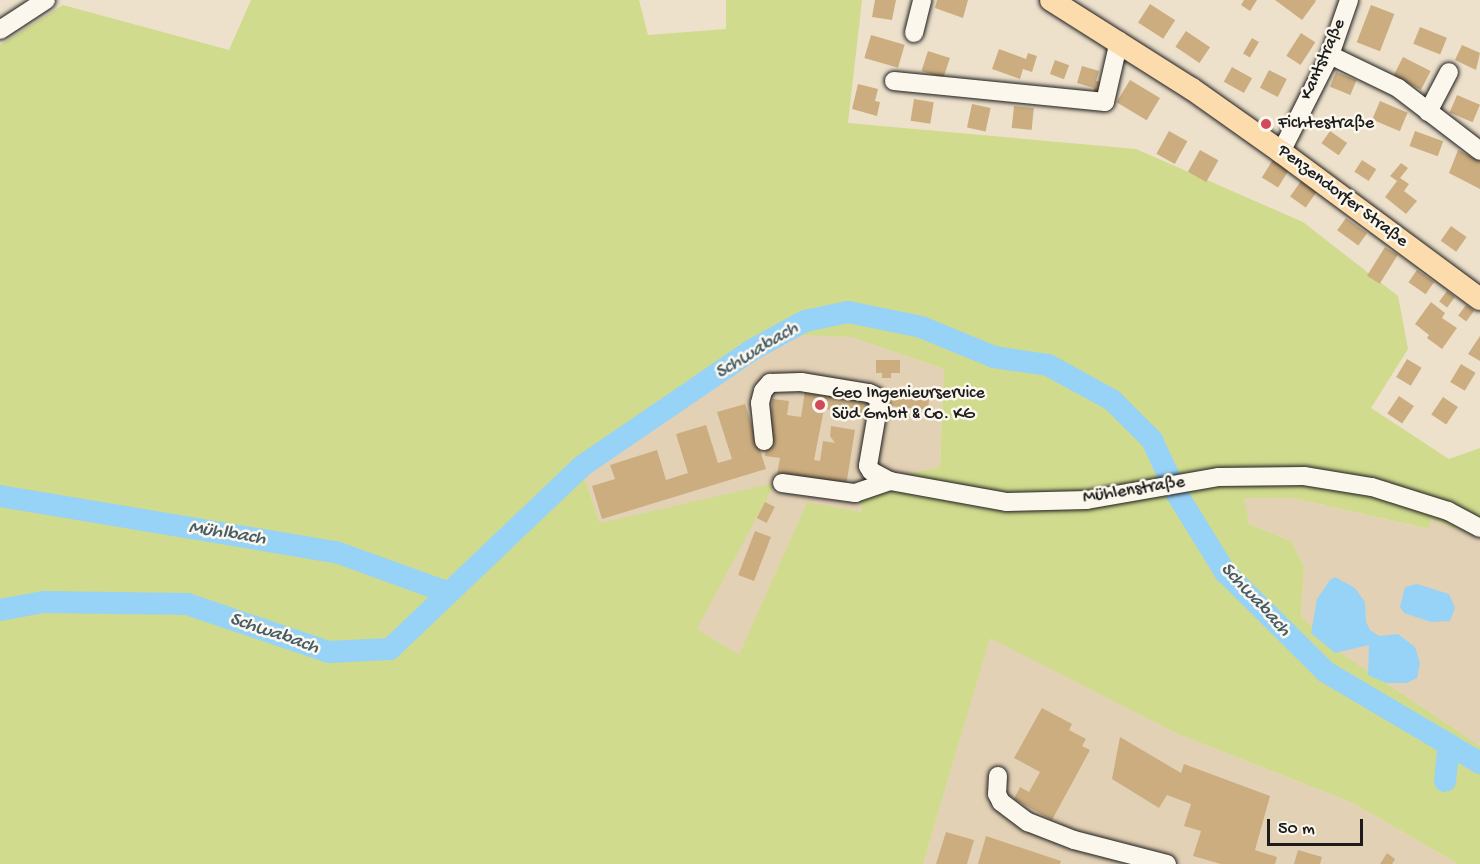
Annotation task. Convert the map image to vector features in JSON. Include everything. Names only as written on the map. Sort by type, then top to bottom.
[{"type":"main road","name":"Penzendorfer Straße","points":[[1051,0],[1119,41],[1281,152],[1480,299]]},
{"type":"street","points":[[0,30],[46,0]]},
{"type":"street","points":[[914,33],[922,0]]},
{"type":"street","name":"Kantstraße","points":[[1281,152],[1330,55],[1349,0]]},
{"type":"street","points":[[894,81],[1105,102],[1119,41]]},
{"type":"street","points":[[1330,55],[1398,87],[1480,151]]},
{"type":"street","points":[[1428,112],[1449,72]]},
{"type":"street","points":[[764,441],[760,403],[763,391],[770,383],[801,382],[869,393],[878,398],[879,402],[868,466],[871,471],[890,481]]},
{"type":"street","name":"Mühlenstraße","points":[[782,483],[855,493],[890,481],[1006,502],[1087,500],[1219,477],[1304,476],[1372,487],[1448,511],[1480,528]]},
{"type":"street","points":[[998,776],[997,794],[1001,801],[1028,822],[1074,840],[1167,864]]},
{"type":"shaded area","points":[[789,335],[851,337],[944,369],[940,467],[858,484],[862,512],[807,502],[739,656],[697,629],[600,523],[583,474]]},
{"type":"shaded area","points":[[1243,498],[1293,498],[1428,529],[1429,519],[1480,537],[1480,746],[1332,647],[1301,616],[1304,566],[1291,541],[1249,524]]},
{"type":"shaded area","points":[[990,637],[1178,734],[1353,803],[1458,864],[923,864]]},
{"type":"green space","points":[[251,0],[639,0],[648,35],[726,29],[726,0],[862,0],[848,123],[1136,149],[1303,222],[1398,296],[1408,349],[1371,408],[1449,459],[1480,448],[1480,537],[1430,519],[1429,529],[1293,498],[1244,498],[1249,524],[1291,541],[1304,566],[1301,616],[1332,647],[1480,746],[1480,864],[1458,864],[1353,803],[1178,734],[990,638],[923,864],[0,864],[0,45],[63,5],[229,50]],"holes":[[[789,335],[851,337],[944,369],[940,467],[858,484],[862,512],[807,502],[739,655],[697,629],[775,483],[600,523],[583,474]]]},
{"type":"water","points":[[1335,577],[1355,588],[1365,602],[1366,622],[1370,630],[1379,636],[1398,634],[1415,647],[1420,663],[1417,678],[1407,683],[1386,683],[1368,675],[1369,645],[1335,653],[1311,633],[1317,599],[1330,580]]},
{"type":"water","points":[[1417,584],[1449,594],[1455,608],[1450,621],[1431,622],[1404,613],[1400,607],[1405,587]]},
{"type":"building","points":[[875,0],[896,0],[892,20],[872,17]]},
{"type":"building","points":[[937,0],[968,0],[963,18],[935,8]]},
{"type":"building","points":[[1244,0],[1257,0],[1250,11],[1241,5]]},
{"type":"building","points":[[1275,0],[1315,0],[1316,1],[1302,20]]},
{"type":"building","points":[[1150,4],[1175,20],[1163,39],[1138,22]]},
{"type":"building","points":[[1371,5],[1394,14],[1380,51],[1357,42]]},
{"type":"building","points":[[1420,27],[1447,38],[1440,55],[1413,44]]},
{"type":"building","points":[[1186,31],[1210,47],[1199,63],[1175,47]]},
{"type":"building","points":[[1301,33],[1315,42],[1301,65],[1286,56]]},
{"type":"building","points":[[871,35],[905,45],[898,68],[864,58]]},
{"type":"building","points":[[1252,38],[1259,42],[1250,58],[1243,54]]},
{"type":"building","points":[[1462,45],[1480,53],[1476,70],[1455,60]]},
{"type":"building","points":[[999,49],[1026,59],[1028,53],[1037,56],[1032,72],[1023,69],[1020,79],[992,69]]},
{"type":"building","points":[[928,51],[950,58],[943,78],[922,71]]},
{"type":"building","points":[[1403,57],[1431,71],[1421,90],[1393,76]]},
{"type":"building","points":[[1055,60],[1069,65],[1064,79],[1050,74]]},
{"type":"building","points":[[1082,66],[1099,71],[1096,81],[1102,82],[1099,96],[1093,95],[1094,88],[1077,83]]},
{"type":"building","points":[[1232,67],[1252,78],[1244,93],[1224,82]]},
{"type":"building","points":[[1269,70],[1287,79],[1278,97],[1260,88]]},
{"type":"building","points":[[1336,72],[1356,80],[1350,95],[1330,87]]},
{"type":"building","points":[[1130,80],[1160,98],[1147,120],[1117,102]]},
{"type":"building","points":[[858,84],[878,89],[875,101],[880,102],[877,116],[852,109]]},
{"type":"building","points":[[1457,95],[1480,105],[1473,122],[1450,112]]},
{"type":"building","points":[[914,99],[934,102],[930,124],[911,121]]},
{"type":"building","points":[[1380,101],[1408,113],[1400,131],[1372,119]]},
{"type":"building","points":[[972,104],[991,108],[986,131],[967,127]]},
{"type":"building","points":[[1014,106],[1034,108],[1032,130],[1012,128]]},
{"type":"building","points":[[1169,131],[1187,141],[1175,164],[1156,154]]},
{"type":"building","points":[[1330,131],[1347,143],[1339,155],[1321,143]]},
{"type":"building","points":[[1415,131],[1443,141],[1438,156],[1410,146]]},
{"type":"building","points":[[1200,150],[1218,160],[1206,182],[1188,172]]},
{"type":"building","points":[[1458,150],[1480,161],[1480,189],[1449,173]]},
{"type":"building","points":[[1274,158],[1290,168],[1278,188],[1262,178]]},
{"type":"building","points":[[1362,160],[1376,169],[1369,181],[1354,172]]},
{"type":"building","points":[[1401,163],[1408,168],[1400,178],[1409,184],[1404,191],[1417,201],[1406,214],[1385,197],[1397,181],[1390,176]]},
{"type":"building","points":[[1301,181],[1317,192],[1306,207],[1290,197]]},
{"type":"building","points":[[1346,218],[1367,233],[1358,245],[1337,230]]},
{"type":"building","points":[[1451,226],[1467,237],[1456,252],[1441,241]]},
{"type":"building","points":[[1385,247],[1398,255],[1380,284],[1367,276]]},
{"type":"building","points":[[1417,270],[1434,282],[1426,294],[1408,282]]},
{"type":"building","points":[[1447,291],[1455,297],[1447,307],[1439,301]]},
{"type":"building","points":[[1431,302],[1445,313],[1442,318],[1457,328],[1442,349],[1427,338],[1429,335],[1415,324]]},
{"type":"building","points":[[1466,305],[1474,311],[1466,321],[1458,315]]},
{"type":"building","points":[[1480,336],[1480,361],[1468,354]]},
{"type":"building","points":[[1407,359],[1422,368],[1411,386],[1396,377]]},
{"type":"building","points":[[876,360],[900,360],[900,373],[891,373],[891,378],[882,378],[882,373],[876,373]]},
{"type":"building","points":[[1461,364],[1476,373],[1465,391],[1450,382]]},
{"type":"building","points":[[892,388],[930,392],[928,410],[890,406]]},
{"type":"building","points":[[805,391],[870,402],[868,415],[824,409],[814,460],[820,461],[823,441],[835,443],[830,436],[831,426],[855,430],[846,486],[777,474],[780,458],[765,456],[773,399],[789,401],[787,415],[801,417]]},
{"type":"building","points":[[1399,396],[1414,406],[1402,423],[1387,413]]},
{"type":"building","points":[[1443,397],[1458,407],[1446,424],[1431,414]]},
{"type":"building","points":[[745,404],[766,469],[602,519],[592,486],[615,479],[610,465],[657,450],[666,480],[688,473],[676,434],[706,425],[718,463],[732,459],[717,412]]},
{"type":"building","points":[[765,502],[775,507],[767,523],[757,518]]},
{"type":"building","points":[[755,531],[771,537],[754,581],[738,575]]},
{"type":"building","points":[[1042,708],[1072,724],[1069,730],[1086,739],[1082,746],[1090,750],[1052,820],[1014,799],[1020,787],[1029,792],[1040,772],[1014,758]]},
{"type":"building","points":[[1120,737],[1181,773],[1184,764],[1270,796],[1255,850],[1277,857],[1275,864],[1221,864],[1193,856],[1201,831],[1184,826],[1191,804],[1167,795],[1159,808],[1112,779]]},
{"type":"building","points":[[946,832],[974,840],[967,864],[936,864]]},
{"type":"building","points":[[986,836],[1061,861],[1060,864],[978,864]]},
{"type":"building","points":[[1298,850],[1322,857],[1320,864],[1294,864]]},
{"type":"building","points":[[1387,853],[1395,859],[1392,864],[1380,864]]},
{"type":"waterway","name":"Schwabach","points":[[0,610],[43,602],[187,604],[329,652],[390,649],[582,466],[752,350],[805,321],[848,312],[921,327],[994,357],[1048,365],[1112,400],[1152,440],[1177,494],[1225,572],[1326,672],[1480,763]]},
{"type":"waterway","name":"Mühlbach","points":[[0,496],[336,552],[449,593]]},
{"type":"waterway","points":[[1445,781],[1449,744]]},
{"type":"place","name":"Fichtestraße","points":[[1266,124]]},
{"type":"place","name":"Geo Ingenieurservice Süd GmbH & Co. KG","points":[[820,405]]}]
